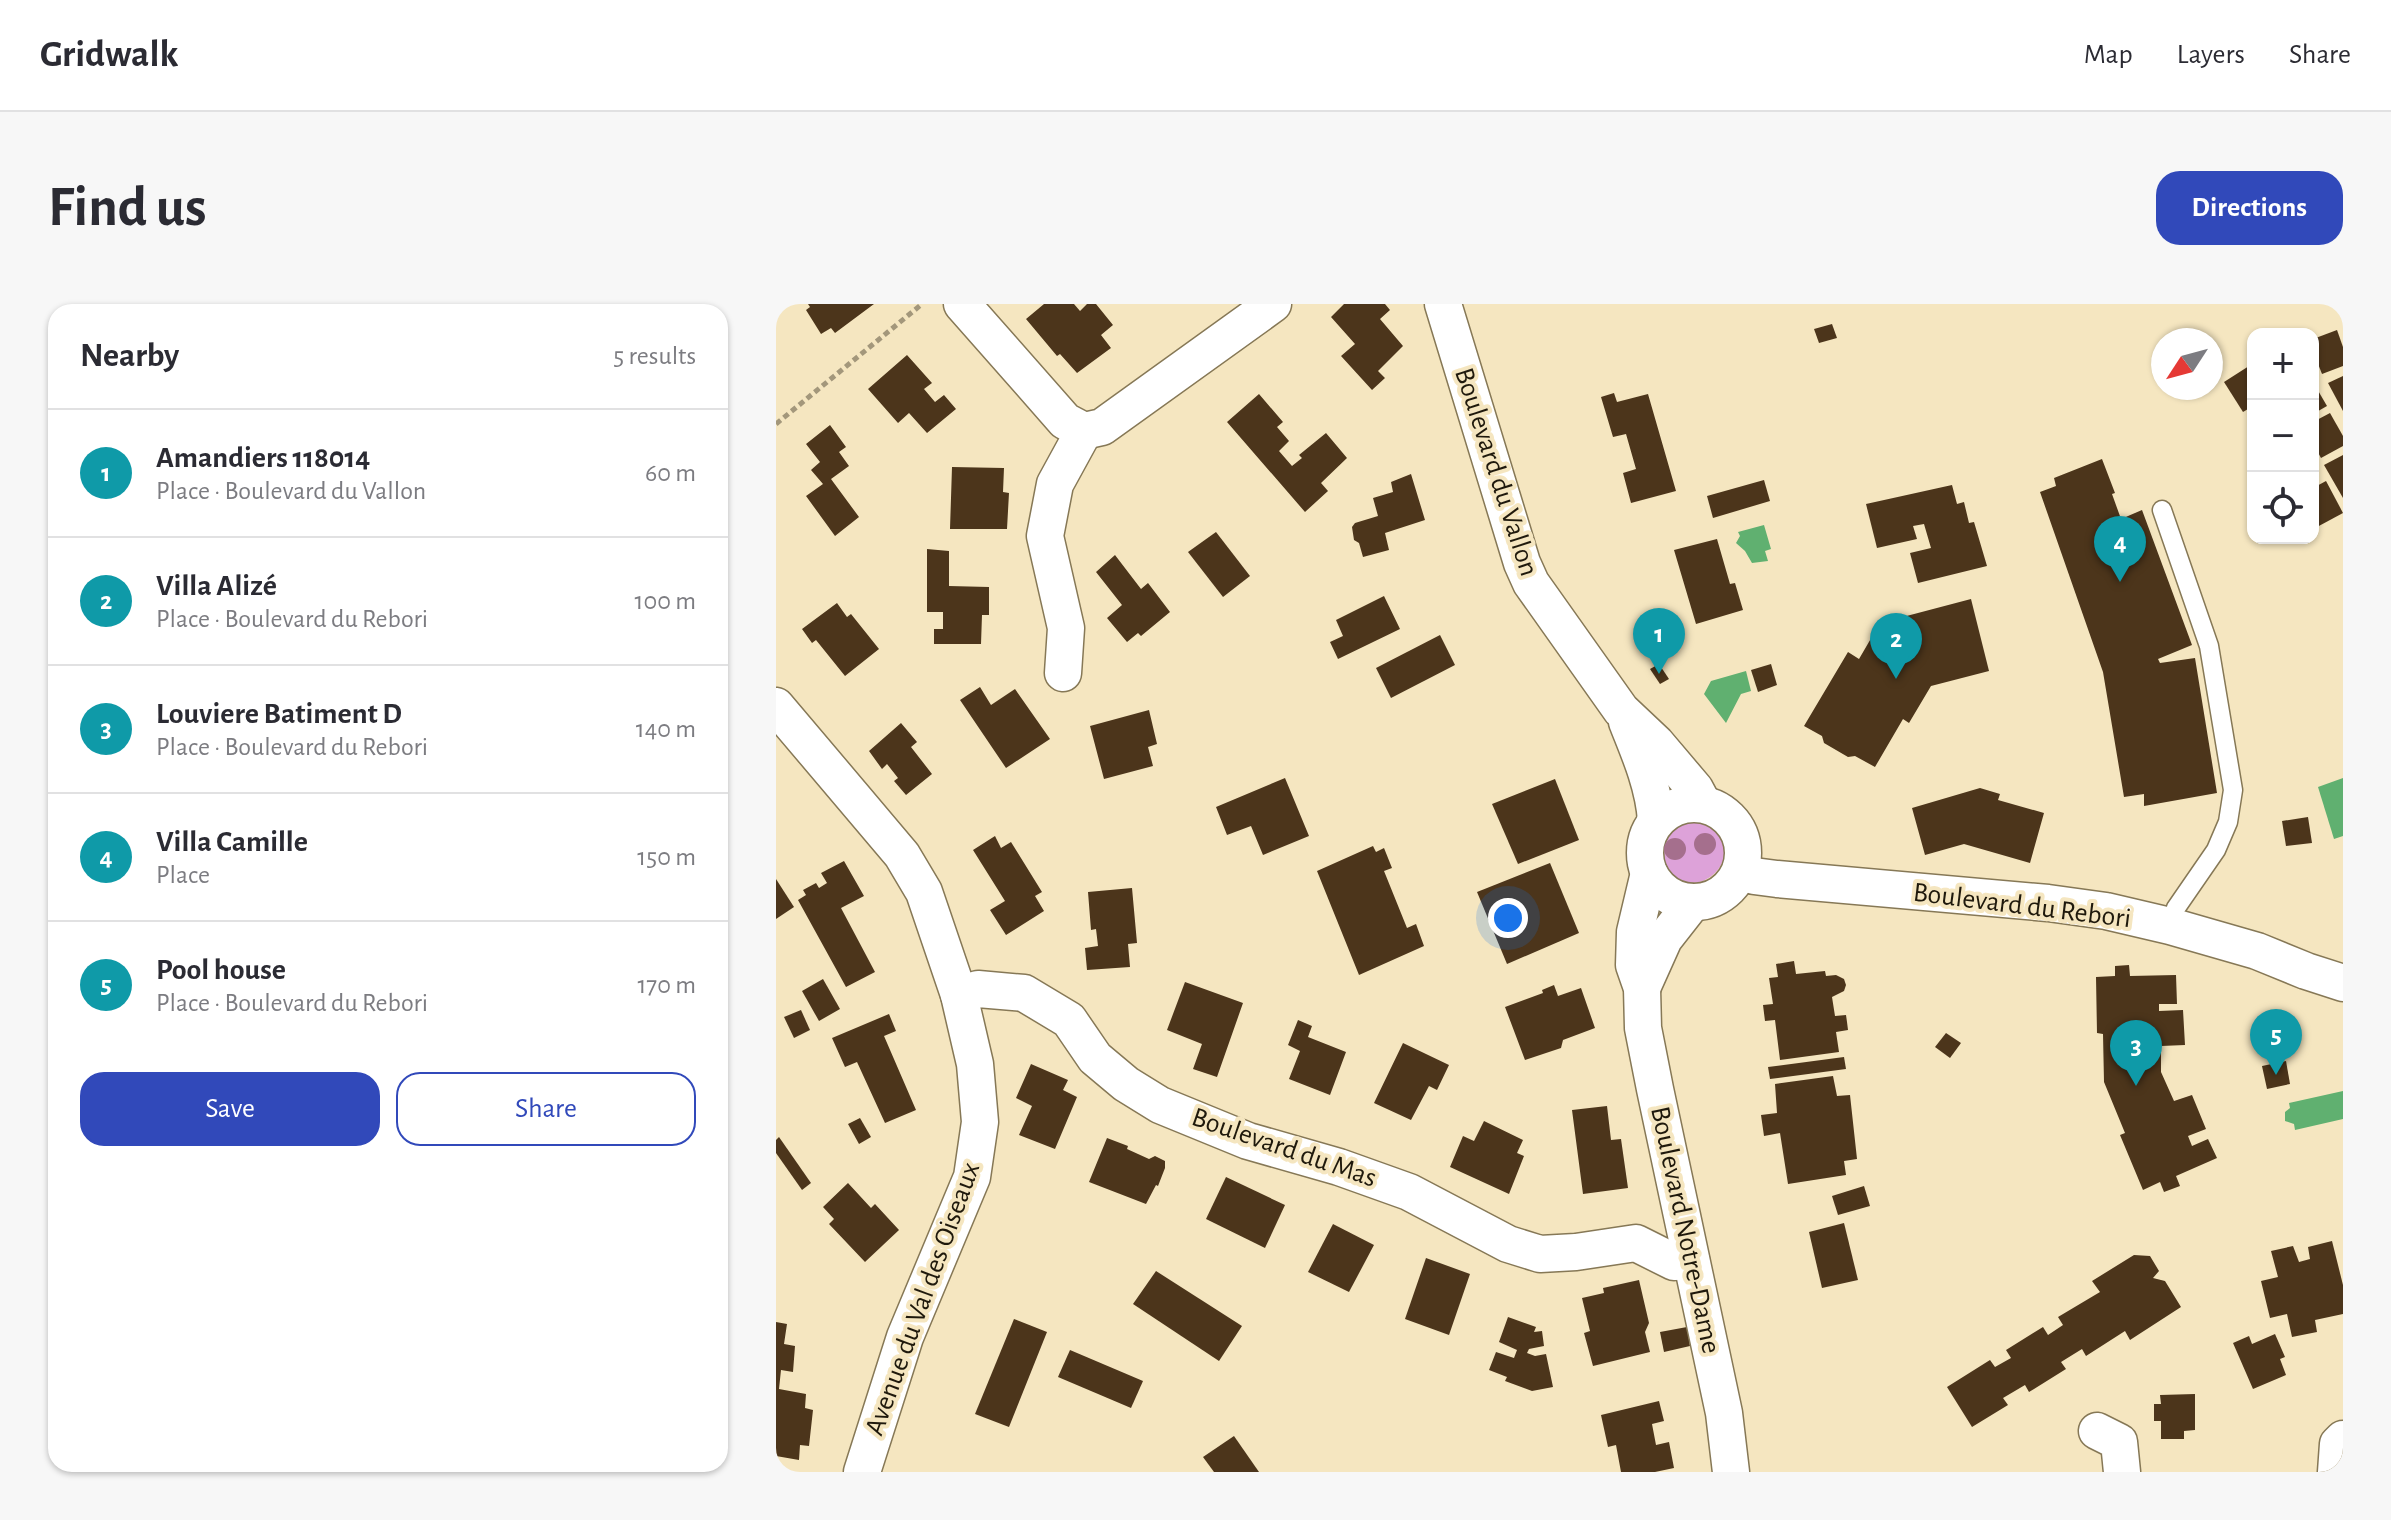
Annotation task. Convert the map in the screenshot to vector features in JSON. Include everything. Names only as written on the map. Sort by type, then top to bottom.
[{"type":"street","points":[[962,304],[1065,421],[1084,431],[1102,427],[1273,304]]},
{"type":"street","name":"Boulevard du Vallon","points":[[1443,304],[1522,563],[1531,583],[1621,710],[1656,743],[1695,789],[1703,804]]},
{"type":"street","points":[[1063,673],[1066,628],[1045,536],[1055,484],[1084,431]]},
{"type":"street","name":"Avenue du Val des Oiseaux","points":[[776,706],[902,855],[924,892],[959,995],[975,1064],[980,1122],[972,1177],[905,1337],[862,1472]]},
{"type":"street","name":"Boulevard du Vallon","points":[[1621,710],[1641,757],[1655,804],[1656,821]]},
{"type":"street","points":[[1689,803],[1703,804],[1719,809],[1732,820],[1741,835],[1744,852],[1741,869],[1734,883],[1723,894],[1709,900],[1679,900],[1667,894],[1649,873],[1645,860],[1648,833],[1665,812],[1689,803]]},
{"type":"street","name":"Boulevard du Rebori","points":[[1741,869],[1754,876],[1777,879],[2106,911],[2257,951],[2343,983]]},
{"type":"street","name":"Boulevard Notre-Dame","points":[[1649,873],[1635,932],[1634,965],[1642,988],[1643,1028],[1724,1413],[1731,1472]]},
{"type":"street","name":"Boulevard Notre-Dame","points":[[1642,988],[1664,939],[1693,902]]},
{"type":"street","name":"Boulevard du Mas","points":[[959,995],[978,989],[1024,993],[1069,1020],[1095,1058],[1126,1084],[1160,1105],[1248,1141],[1339,1167],[1409,1192],[1508,1244],[1540,1254],[1636,1243],[1656,1222],[1682,1216]]},
{"type":"street","points":[[1636,1243],[1674,1262],[1691,1260]]},
{"type":"street","points":[[2097,1431],[2119,1442],[2122,1472]]},
{"type":"street","points":[[2336,1472],[2338,1444],[2343,1439]]},
{"type":"lane","points":[[2162,510],[2209,646],[2233,790],[2228,822],[2216,850],[2176,908],[2170,926]]},
{"type":"path","points":[[776,424],[922,304]]},
{"type":"shaded area","points":[[1764,525],[1771,549],[1765,551],[1768,561],[1752,563],[1736,543],[1740,536],[1738,532]]},
{"type":"shaded area","points":[[1746,671],[1751,691],[1741,694],[1726,723],[1704,694],[1711,681]]},
{"type":"shaded area","points":[[2343,778],[2343,836],[2334,839],[2318,787]]},
{"type":"shaded area","points":[[1691,815],[1715,825],[1725,849],[1715,873],[1691,883],[1667,873],[1657,849],[1667,825]]},
{"type":"shaded area","points":[[2343,1091],[2343,1119],[2295,1130],[2294,1124],[2285,1121],[2289,1103]]},
{"type":"building","points":[[808,304],[874,304],[835,333],[831,328],[821,334],[806,310],[810,307]]},
{"type":"building","points":[[1044,304],[1074,304],[1080,311],[1087,304],[1096,304],[1113,325],[1101,335],[1111,348],[1077,373],[1060,354],[1057,356],[1026,319]]},
{"type":"building","points":[[1344,304],[1385,304],[1390,310],[1380,319],[1403,346],[1378,371],[1385,378],[1372,390],[1341,356],[1355,344],[1331,317]]},
{"type":"building","points":[[1832,324],[1837,338],[1819,343],[1814,329]]},
{"type":"building","points":[[2337,330],[2343,347],[2343,366],[2322,374],[2319,337]]},
{"type":"building","points":[[907,355],[932,383],[924,389],[935,402],[944,395],[956,409],[927,433],[909,413],[898,423],[868,389]]},
{"type":"building","points":[[2247,367],[2247,410],[2243,412],[2224,382]]},
{"type":"building","points":[[2343,376],[2343,411],[2328,383]]},
{"type":"building","points":[[2319,392],[2327,406],[2319,411]]},
{"type":"building","points":[[1614,393],[1617,402],[1648,394],[1676,491],[1631,503],[1623,473],[1636,469],[1626,434],[1613,437],[1601,397]]},
{"type":"building","points":[[1259,394],[1283,422],[1277,427],[1289,441],[1279,451],[1292,466],[1302,458],[1299,455],[1326,433],[1347,458],[1321,483],[1328,491],[1305,512],[1227,422]]},
{"type":"building","points":[[2330,413],[2343,436],[2343,446],[2321,458],[2319,454],[2319,419]]},
{"type":"building","points":[[830,425],[846,447],[839,452],[849,466],[831,479],[859,517],[835,536],[806,496],[823,484],[811,470],[820,462],[806,444]]},
{"type":"building","points":[[2343,455],[2343,498],[2324,465]]},
{"type":"building","points":[[2102,459],[2121,519],[2142,510],[2192,645],[2158,659],[2160,663],[2195,658],[2217,793],[2144,806],[2144,794],[2124,797],[2103,672],[2040,492],[2056,486],[2054,478]]},
{"type":"building","points":[[952,467],[1004,468],[1003,492],[1009,493],[1007,529],[950,529]]},
{"type":"building","points":[[1411,474],[1425,520],[1385,533],[1389,550],[1363,557],[1359,543],[1354,540],[1352,527],[1355,523],[1378,516],[1373,498],[1393,492],[1391,482]]},
{"type":"building","points":[[1764,480],[1770,501],[1713,518],[1707,496]]},
{"type":"building","points":[[2326,481],[2343,513],[2319,526],[2319,485]]},
{"type":"building","points":[[1952,485],[1957,504],[1964,502],[1969,523],[1974,522],[1987,566],[1918,583],[1910,553],[1931,548],[1924,524],[1913,526],[1917,539],[1877,548],[1866,504]]},
{"type":"building","points":[[1216,532],[1250,576],[1223,597],[1188,552]]},
{"type":"building","points":[[1717,539],[1730,584],[1735,583],[1743,610],[1696,624],[1674,550]]},
{"type":"building","points":[[927,549],[949,551],[949,586],[989,587],[989,615],[982,615],[981,644],[934,644],[934,629],[943,629],[943,612],[927,612]]},
{"type":"building","points":[[1115,555],[1141,589],[1148,583],[1170,612],[1141,636],[1138,633],[1127,642],[1107,618],[1122,605],[1096,572]]},
{"type":"building","points":[[1384,596],[1400,629],[1338,659],[1330,642],[1343,636],[1336,620]]},
{"type":"building","points":[[1971,599],[1989,671],[1931,686],[1909,723],[1903,719],[1875,767],[1855,756],[1848,757],[1804,726],[1848,652],[1859,659],[1880,623]]},
{"type":"building","points":[[837,603],[847,617],[851,614],[879,649],[845,676],[816,640],[812,643],[802,629]]},
{"type":"building","points":[[1440,635],[1455,665],[1391,698],[1376,668]]},
{"type":"building","points":[[1659,664],[1669,679],[1660,684],[1650,669]]},
{"type":"building","points":[[1771,664],[1777,685],[1758,692],[1751,670]]},
{"type":"building","points":[[980,687],[991,705],[1015,689],[1050,739],[1006,768],[960,700]]},
{"type":"building","points":[[1149,710],[1157,744],[1148,747],[1153,766],[1104,779],[1090,726]]},
{"type":"building","points":[[901,723],[917,742],[911,747],[932,774],[906,795],[894,781],[898,778],[887,764],[882,769],[869,751]]},
{"type":"building","points":[[1285,778],[1309,836],[1263,855],[1251,826],[1227,835],[1216,807]]},
{"type":"building","points":[[1555,779],[1579,840],[1518,864],[1492,804]]},
{"type":"building","points":[[1980,788],[2000,794],[1998,800],[2044,813],[2030,863],[1964,844],[1925,855],[1912,808]]},
{"type":"building","points":[[2308,817],[2312,843],[2286,846],[2282,821]]},
{"type":"building","points":[[995,836],[1001,848],[1011,842],[1042,892],[1035,896],[1044,911],[1006,935],[990,910],[1005,901],[973,850]]},
{"type":"building","points":[[1373,846],[1376,852],[1384,848],[1392,868],[1384,871],[1407,928],[1416,924],[1424,946],[1359,975],[1317,871]]},
{"type":"building","points":[[844,861],[864,896],[841,908],[875,972],[846,987],[798,900],[806,895],[803,890],[816,883],[819,888],[827,883],[821,873]]},
{"type":"building","points":[[1550,863],[1579,933],[1507,964],[1477,892]]},
{"type":"building","points":[[776,879],[794,907],[776,919]]},
{"type":"building","points":[[1132,888],[1137,943],[1128,944],[1130,967],[1087,970],[1085,948],[1098,946],[1096,929],[1091,930],[1088,892]]},
{"type":"building","points":[[1794,961],[1796,974],[1825,971],[1826,976],[1836,975],[1844,979],[1844,991],[1832,997],[1835,1016],[1846,1015],[1847,1022],[1848,1030],[1836,1032],[1839,1052],[1780,1060],[1775,1020],[1765,1021],[1763,1005],[1773,1004],[1769,978],[1778,977],[1776,964]]},
{"type":"building","points":[[2129,965],[2130,976],[2176,975],[2177,1004],[2159,1004],[2159,1011],[2183,1010],[2185,1045],[2161,1046],[2161,1072],[2174,1101],[2192,1095],[2206,1129],[2188,1136],[2192,1146],[2208,1139],[2217,1158],[2176,1176],[2180,1186],[2164,1192],[2160,1182],[2143,1190],[2120,1135],[2125,1133],[2104,1082],[2103,1034],[2097,1033],[2096,977],[2115,976],[2115,966]]},
{"type":"building","points":[[823,979],[840,1009],[819,1021],[802,991]]},
{"type":"building","points":[[1185,982],[1243,1003],[1217,1077],[1193,1069],[1202,1044],[1167,1030]]},
{"type":"building","points":[[1554,985],[1558,996],[1581,988],[1595,1028],[1563,1040],[1561,1048],[1525,1060],[1505,1007],[1543,993],[1542,990]]},
{"type":"building","points":[[801,1010],[810,1030],[794,1038],[784,1017]]},
{"type":"building","points":[[889,1014],[896,1031],[884,1036],[916,1110],[885,1123],[857,1062],[845,1067],[832,1038]]},
{"type":"building","points":[[1298,1020],[1312,1026],[1308,1037],[1346,1052],[1330,1095],[1289,1079],[1300,1051],[1288,1045]]},
{"type":"building","points":[[1946,1033],[1961,1043],[1950,1058],[1935,1047]]},
{"type":"building","points":[[1403,1043],[1449,1065],[1437,1090],[1429,1086],[1411,1120],[1374,1103]]},
{"type":"building","points":[[1844,1057],[1846,1069],[1770,1079],[1768,1067]]},
{"type":"building","points":[[2286,1061],[2290,1084],[2267,1089],[2262,1066]]},
{"type":"building","points":[[1031,1064],[1068,1080],[1063,1090],[1077,1097],[1055,1149],[1019,1135],[1032,1106],[1016,1098]]},
{"type":"building","points":[[1833,1076],[1837,1096],[1850,1095],[1857,1159],[1844,1161],[1846,1175],[1788,1184],[1780,1133],[1764,1136],[1761,1115],[1777,1113],[1775,1084]]},
{"type":"building","points":[[1607,1106],[1611,1140],[1621,1139],[1628,1188],[1583,1194],[1572,1110]]},
{"type":"building","points":[[860,1118],[871,1137],[859,1144],[848,1124]]},
{"type":"building","points":[[1484,1121],[1523,1140],[1517,1153],[1524,1156],[1509,1194],[1450,1167],[1463,1136],[1474,1141]]},
{"type":"building","points":[[779,1137],[811,1183],[802,1190],[776,1153]]},
{"type":"building","points":[[1107,1138],[1149,1159],[1155,1156],[1165,1161],[1158,1186],[1146,1204],[1089,1182]]},
{"type":"building","points":[[1226,1177],[1285,1205],[1265,1248],[1206,1219]]},
{"type":"building","points":[[848,1183],[871,1208],[875,1204],[899,1230],[865,1262],[829,1224],[834,1219],[823,1207]]},
{"type":"building","points":[[1864,1186],[1870,1206],[1838,1215],[1832,1196]]},
{"type":"building","points":[[1844,1223],[1858,1280],[1822,1288],[1809,1232]]},
{"type":"building","points":[[1333,1224],[1374,1245],[1349,1292],[1308,1272]]},
{"type":"building","points":[[2332,1241],[2343,1285],[2343,1314],[2315,1320],[2317,1332],[2292,1337],[2287,1314],[2270,1318],[2261,1281],[2278,1277],[2271,1251],[2293,1246],[2299,1262],[2310,1259],[2308,1247]]},
{"type":"building","points":[[2134,1255],[2150,1256],[2159,1271],[2153,1278],[2165,1281],[2181,1307],[2130,1340],[2125,1331],[2086,1356],[2082,1349],[2061,1362],[2066,1369],[2029,1392],[2025,1385],[2003,1398],[2008,1405],[1972,1427],[1947,1387],[1990,1360],[1995,1367],[2011,1358],[2006,1350],[2043,1327],[2048,1335],[2063,1325],[2058,1317],[2100,1292],[2092,1281]]},
{"type":"building","points":[[1426,1258],[1470,1274],[1449,1335],[1405,1319]]},
{"type":"building","points":[[1156,1271],[1242,1326],[1219,1361],[1133,1304]]},
{"type":"building","points":[[1639,1280],[1649,1323],[1645,1332],[1650,1352],[1593,1366],[1584,1333],[1590,1331],[1582,1298],[1604,1293],[1603,1288]]},
{"type":"building","points":[[1508,1317],[1536,1327],[1534,1332],[1542,1331],[1544,1346],[1529,1349],[1527,1353],[1535,1356],[1546,1354],[1553,1387],[1532,1391],[1505,1381],[1507,1377],[1489,1370],[1496,1352],[1514,1358],[1517,1350],[1499,1342]]},
{"type":"building","points":[[1014,1319],[1047,1332],[1009,1427],[975,1414]]},
{"type":"building","points":[[776,1322],[787,1324],[784,1344],[795,1346],[793,1372],[781,1370],[779,1389],[806,1394],[805,1408],[813,1410],[809,1446],[800,1445],[799,1460],[776,1456]]},
{"type":"building","points":[[1687,1327],[1690,1346],[1664,1352],[1660,1332]]},
{"type":"building","points":[[2275,1334],[2285,1357],[2280,1359],[2286,1375],[2253,1389],[2233,1343],[2249,1336],[2252,1344]]},
{"type":"building","points":[[1070,1350],[1143,1381],[1131,1408],[1058,1377]]},
{"type":"building","points":[[2195,1394],[2195,1430],[2184,1431],[2184,1439],[2161,1439],[2161,1421],[2154,1421],[2154,1404],[2161,1404],[2160,1395]]},
{"type":"building","points":[[1659,1401],[1664,1421],[1652,1424],[1656,1445],[1669,1442],[1674,1468],[1655,1472],[1621,1472],[1616,1445],[1608,1447],[1601,1415]]},
{"type":"building","points":[[1234,1436],[1259,1472],[1214,1472],[1203,1457]]},
{"type":"place","name":"Villa Camille","points":[[2120,582]]},
{"type":"place","name":"Amandiers 118014","points":[[1659,674]]},
{"type":"place","name":"Villa Alizé","points":[[1896,679]]},
{"type":"place","name":"Pool house","points":[[2276,1075]]},
{"type":"place","name":"Louviere Batiment D","points":[[2136,1086]]}]
